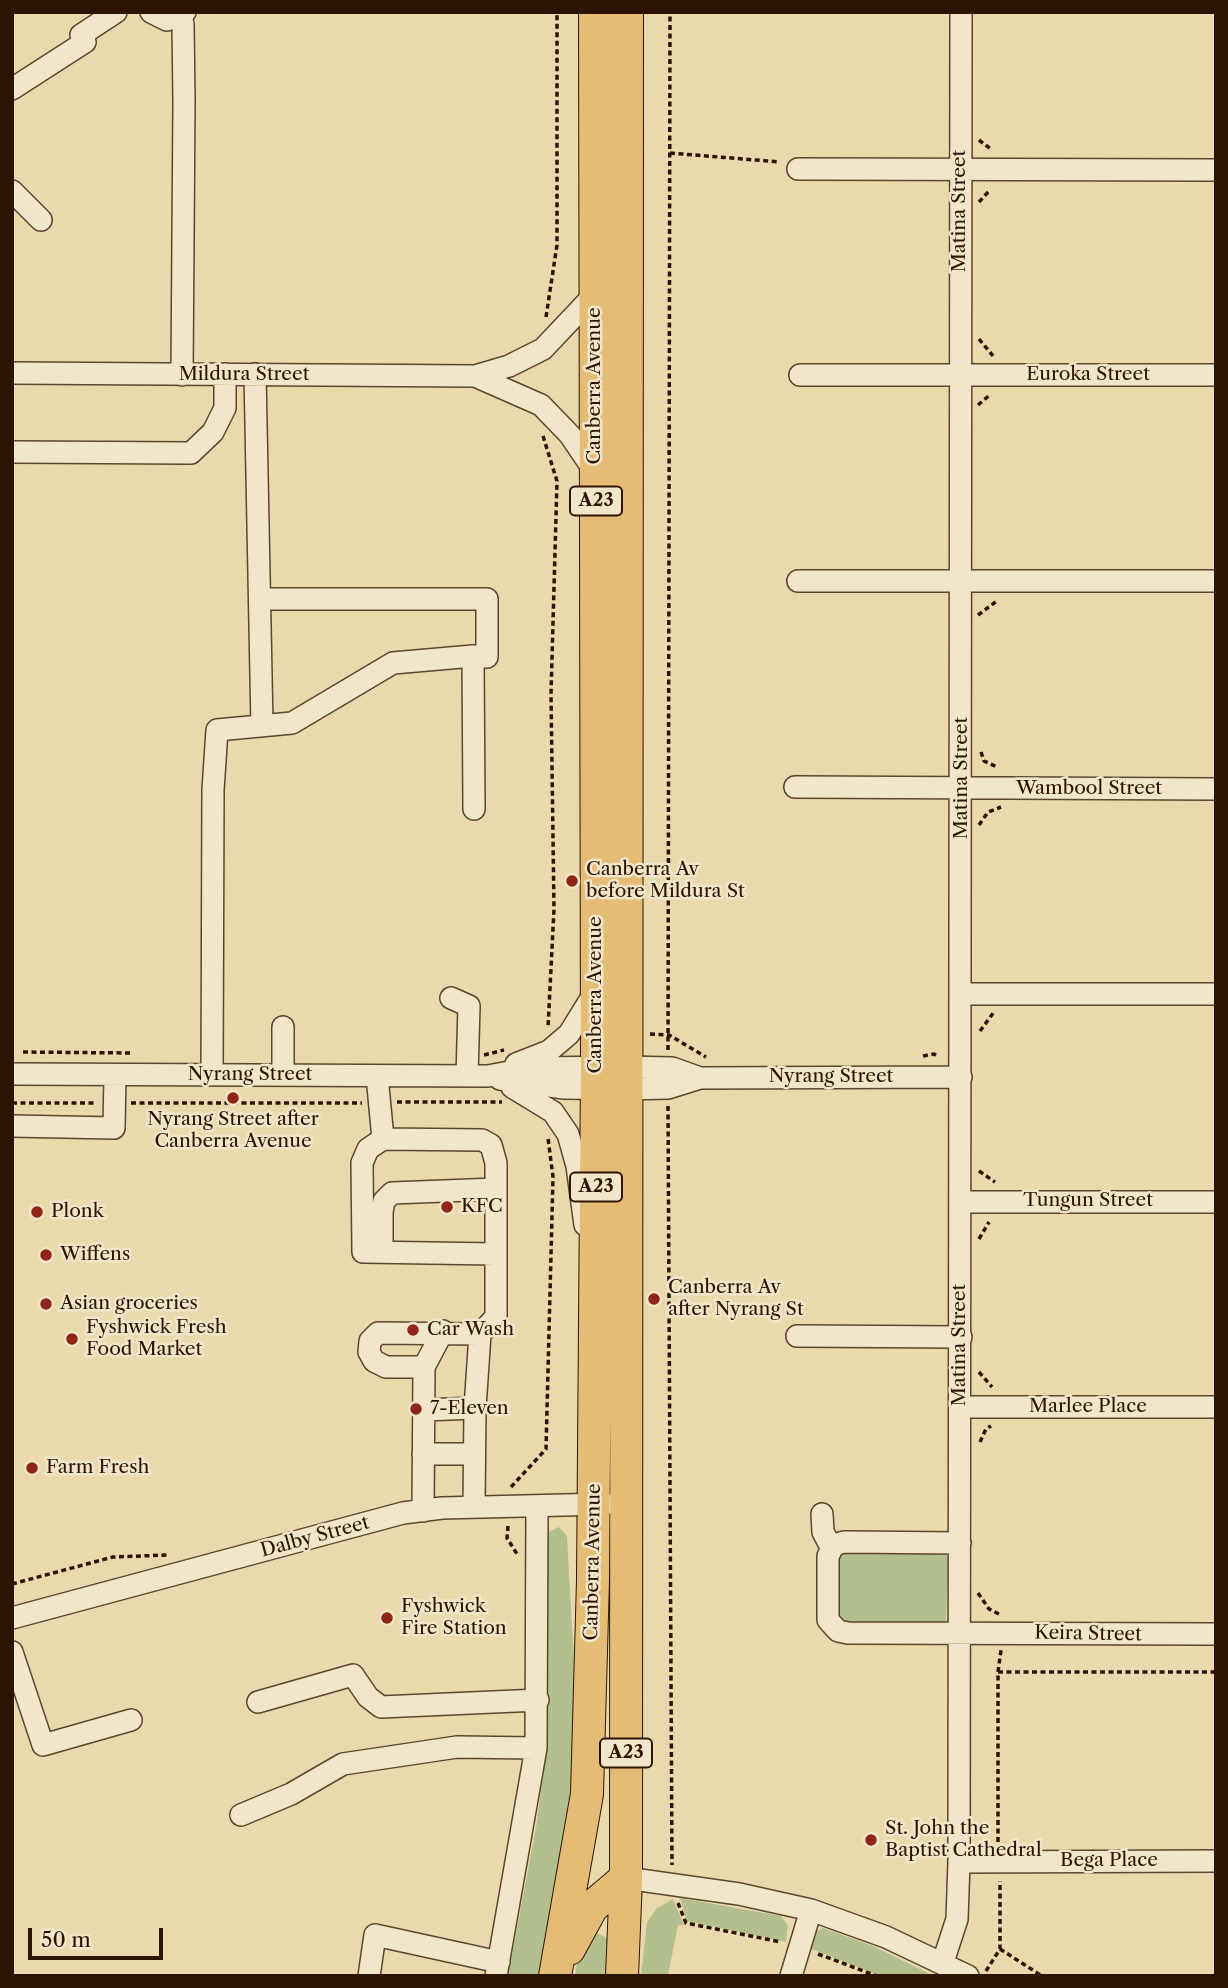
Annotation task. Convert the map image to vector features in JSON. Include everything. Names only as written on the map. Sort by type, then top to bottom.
[{"type":"highway","name":"Canberra Avenue","points":[[595,12],[596,990],[611,1078],[626,1504],[626,1878],[622,1976]]},
{"type":"highway","name":"Canberra Avenue","points":[[556,1976],[587,1794],[596,1287],[611,1078],[626,1034],[627,12]]},
{"type":"highway","points":[[556,1976],[597,1900],[626,1878],[595,1832],[587,1794]]},
{"type":"highway","points":[[576,1935],[588,1926],[600,1925],[613,1931],[624,1944]]},
{"type":"street","points":[[12,89],[85,42],[81,35],[116,12]]},
{"type":"street","points":[[151,12],[167,20],[182,14],[183,24],[182,375]]},
{"type":"street","name":"Matina Street","points":[[953,1970],[959,1862],[961,1633],[961,12]]},
{"type":"street","points":[[798,169],[1216,170]]},
{"type":"street","points":[[12,191],[41,220]]},
{"type":"street","name":"Mildura Street","points":[[12,373],[475,376],[509,366],[543,349],[595,294]]},
{"type":"street","points":[[12,452],[191,453],[213,432],[225,408],[225,374]]},
{"type":"street","points":[[255,374],[262,726]]},
{"type":"street","name":"Euroka Street","points":[[800,375],[1216,375]]},
{"type":"street","name":"Mildura Street","points":[[475,376],[541,405],[570,435],[596,473]]},
{"type":"street","points":[[798,581],[1216,581]]},
{"type":"street","points":[[212,1075],[213,790],[217,730],[292,723],[393,663],[487,657],[487,599],[260,598]]},
{"type":"street","points":[[473,656],[474,808]]},
{"type":"street","name":"Wambool Street","points":[[795,788],[1216,789]]},
{"type":"street","points":[[477,1076],[549,1051],[569,1034],[596,990]]},
{"type":"street","points":[[961,995],[1216,995]]},
{"type":"street","points":[[451,999],[469,1006],[477,1076]]},
{"type":"street","points":[[276,1027],[276,1075]]},
{"type":"street","name":"Nyrang Street","points":[[12,1074],[477,1076],[532,1085],[611,1078],[700,1078],[961,1068]]},
{"type":"street","points":[[12,1126],[114,1128],[115,1075]]},
{"type":"street","points":[[377,1076],[383,1139]]},
{"type":"street","points":[[477,1076],[525,1094],[553,1112],[568,1134],[577,1166],[596,1287]]},
{"type":"street","points":[[474,1507],[475,1408],[480,1334],[496,1317],[496,1254],[496,1189],[496,1163],[491,1145],[482,1139],[383,1139],[369,1149],[362,1163],[363,1252],[496,1254]]},
{"type":"street","points":[[382,1252],[382,1212],[384,1201],[392,1193],[496,1189]]},
{"type":"street","name":"Tungun Street","points":[[960,1202],[1216,1202]]},
{"type":"street","points":[[424,1367],[386,1367],[373,1361],[369,1352],[370,1341],[378,1333],[443,1331],[480,1334]]},
{"type":"street","points":[[422,1511],[424,1367],[443,1331]]},
{"type":"street","points":[[797,1336],[961,1337]]},
{"type":"street","name":"Marlee Place","points":[[960,1407],[1216,1407]]},
{"type":"street","points":[[424,1410],[475,1408]]},
{"type":"street","points":[[423,1454],[474,1454]]},
{"type":"street","name":"Dalby Street","points":[[12,1618],[422,1511],[474,1507],[626,1504]]},
{"type":"street","points":[[369,1976],[375,1935],[497,1969],[536,1748],[537,1506]]},
{"type":"street","points":[[822,1514],[823,1532],[831,1547],[828,1556],[828,1620],[838,1631],[961,1633]]},
{"type":"street","points":[[831,1547],[844,1542],[960,1543]]},
{"type":"street","name":"Keira Street","points":[[961,1633],[1216,1634]]},
{"type":"street","points":[[12,1652],[43,1745],[131,1720]]},
{"type":"street","points":[[258,1702],[353,1675],[368,1697],[381,1707],[538,1700]]},
{"type":"street","points":[[241,1815],[291,1794],[343,1764],[457,1747],[536,1748]]},
{"type":"street","name":"Bega Place","points":[[959,1862],[1216,1861]]},
{"type":"street","points":[[626,1878],[811,1910],[953,1970]]},
{"type":"street","points":[[791,1976],[811,1910]]},
{"type":"path","points":[[543,349],[557,245],[557,12]]},
{"type":"path","points":[[670,12],[668,1078],[672,1884]]},
{"type":"path","points":[[978,139],[999,155],[999,180],[978,203]]},
{"type":"path","points":[[670,153],[795,164],[798,169]]},
{"type":"path","points":[[978,338],[999,363],[999,387],[978,405]]},
{"type":"path","points":[[541,405],[540,426],[558,481],[551,694],[554,909],[548,1033]]},
{"type":"path","points":[[978,616],[1000,598],[1000,583]]},
{"type":"path","points":[[978,744],[984,761],[1001,769],[1001,809],[988,812],[978,826]]},
{"type":"path","points":[[978,1033],[996,1009],[1002,1008],[1002,995]]},
{"type":"path","points":[[626,1034],[669,1035],[698,1055],[711,1059]]},
{"type":"path","points":[[916,1058],[934,1054],[961,1068]]},
{"type":"path","points":[[12,1103],[501,1102]]},
{"type":"path","points":[[511,1487],[546,1449],[552,1177],[547,1132]]},
{"type":"path","points":[[978,1242],[990,1220],[1002,1212],[1002,1189],[979,1172],[979,1164]]},
{"type":"path","points":[[978,1370],[986,1384],[1003,1393],[1003,1421],[986,1429],[978,1446]]},
{"type":"path","points":[[978,1579],[978,1593],[989,1609],[1004,1617],[998,1672],[1000,1950],[983,1976]]},
{"type":"path","points":[[998,1672],[1216,1672]]},
{"type":"path","points":[[1000,1950],[1042,1976]]},
{"type":"green space","points":[[559,1527],[567,1536],[576,1698],[574,1773],[565,1841],[539,1976],[508,1976],[537,1822],[543,1773],[547,1533]]},
{"type":"green space","points":[[943,1551],[948,1558],[946,1625],[847,1626],[834,1612],[834,1563],[842,1552]]},
{"type":"green space","points":[[680,1898],[781,1916],[788,1926],[786,1942],[687,1921]]},
{"type":"green space","points":[[673,1899],[684,1925],[678,1925],[668,1976],[641,1976],[647,1922],[657,1908]]},
{"type":"green space","points":[[823,1928],[873,1946],[934,1976],[881,1976],[809,1948],[814,1933]]},
{"type":"green space","points":[[597,1933],[611,1940],[610,1976],[575,1976],[579,1950],[591,1934]]},
{"type":"place","name":"Canberra Av before Mildura St","points":[[572,881]]},
{"type":"place","name":"Nyrang Street after Canberra Avenue","points":[[233,1098]]},
{"type":"place","name":"KFC","points":[[447,1207]]},
{"type":"place","name":"Plonk","points":[[37,1212]]},
{"type":"place","name":"Wiffens","points":[[46,1255]]},
{"type":"place","name":"Canberra Av after Nyrang St","points":[[654,1299]]},
{"type":"place","name":"Asian groceries","points":[[46,1304]]},
{"type":"place","name":"Car Wash","points":[[413,1330]]},
{"type":"place","name":"Fyshwick Fresh Food Market","points":[[72,1339]]},
{"type":"place","name":"7-Eleven","points":[[416,1409]]},
{"type":"place","name":"Farm Fresh","points":[[32,1468]]},
{"type":"place","name":"Fyshwick Fire Station","points":[[387,1618]]},
{"type":"place","name":"St. John the Baptist Cathedral","points":[[871,1840]]}]
